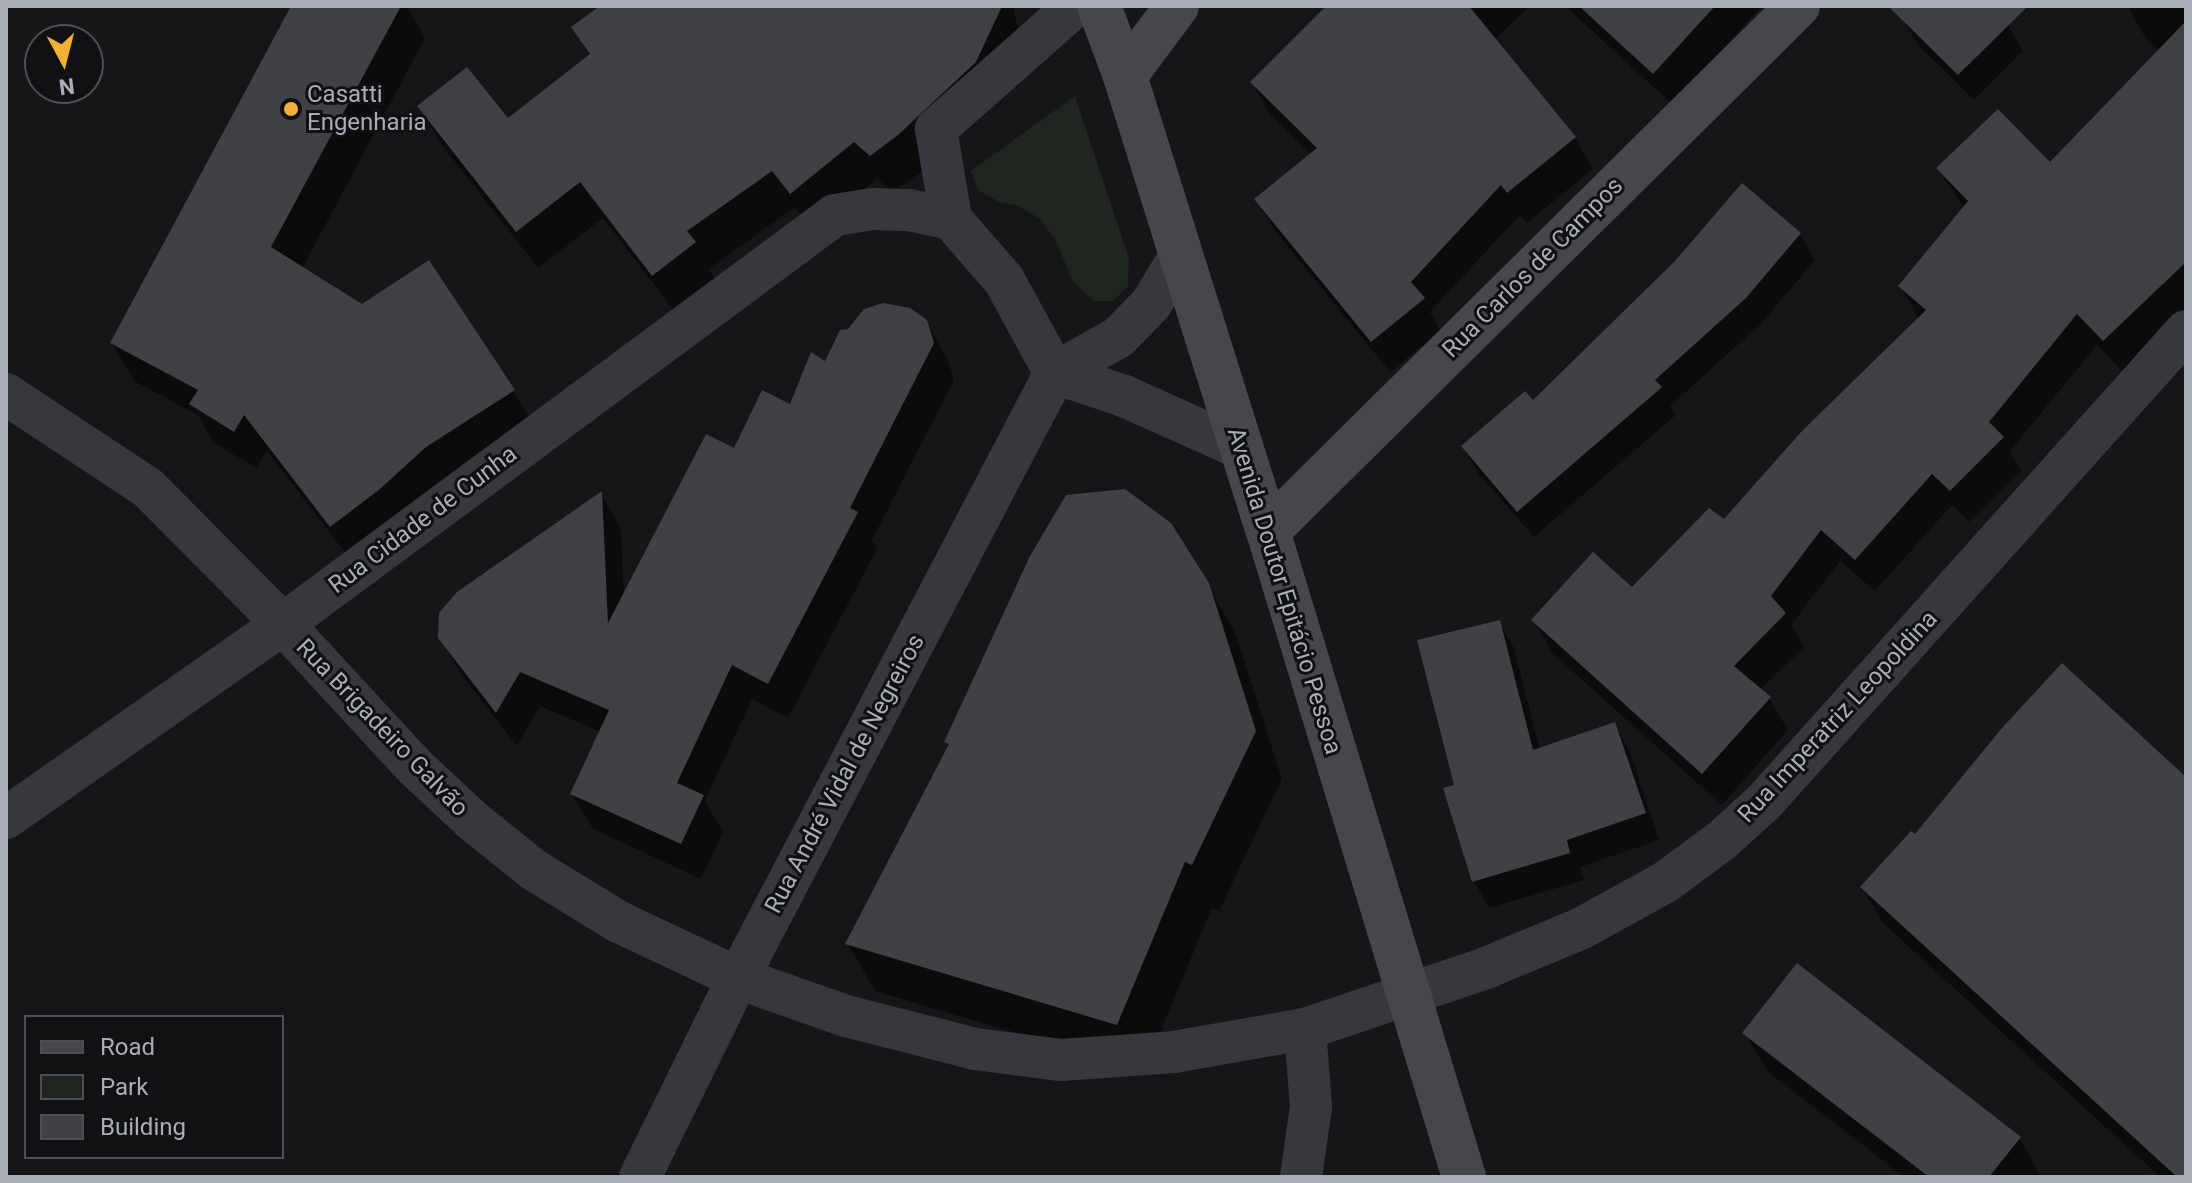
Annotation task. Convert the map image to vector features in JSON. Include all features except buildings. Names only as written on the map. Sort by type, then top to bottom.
[{"type":"main road","name":"Avenida Doutor Epitácio Pessoa","points":[[1099,6],[1125,76],[1268,531],[1464,1177]]},
{"type":"main road","points":[[1125,76],[1177,6]]},
{"type":"main road","name":"Rua Carlos de Campos","points":[[1268,531],[1798,6]]},
{"type":"street","points":[[1075,6],[936,129],[951,219],[1004,280],[1055,373],[1124,396],[1240,448]]},
{"type":"street","name":"Rua Cidade de Cunha","points":[[6,818],[283,624],[835,215],[873,209],[909,210],[951,219]]},
{"type":"street","points":[[1055,373],[1119,337],[1151,304],[1180,256]]},
{"type":"street","name":"Rua Imperatriz Leopoldina","points":[[1409,993],[1486,968],[1582,928],[1664,883],[1721,841],[1764,802],[2186,331]]},
{"type":"street","name":"Rua André Vidal de Negreiros","points":[[640,1177],[738,978],[1055,373]]},
{"type":"street","name":"Rua Brigadeiro Galvão","points":[[6,394],[148,488],[283,624],[414,766],[473,821],[534,870],[619,922],[738,978],[846,1016],[960,1045],[1061,1060],[1174,1052],[1305,1029],[1409,993]]},
{"type":"street","points":[[1301,1177],[1311,1107],[1305,1029]]},
{"type":"green space","points":[[1075,96],[1129,258],[1128,286],[1113,301],[1094,301],[1073,282],[1055,239],[1040,219],[1019,206],[999,202],[978,190],[971,171]]},
{"type":"place","name":"Casatti Engenharia","points":[[291,109]]}]
